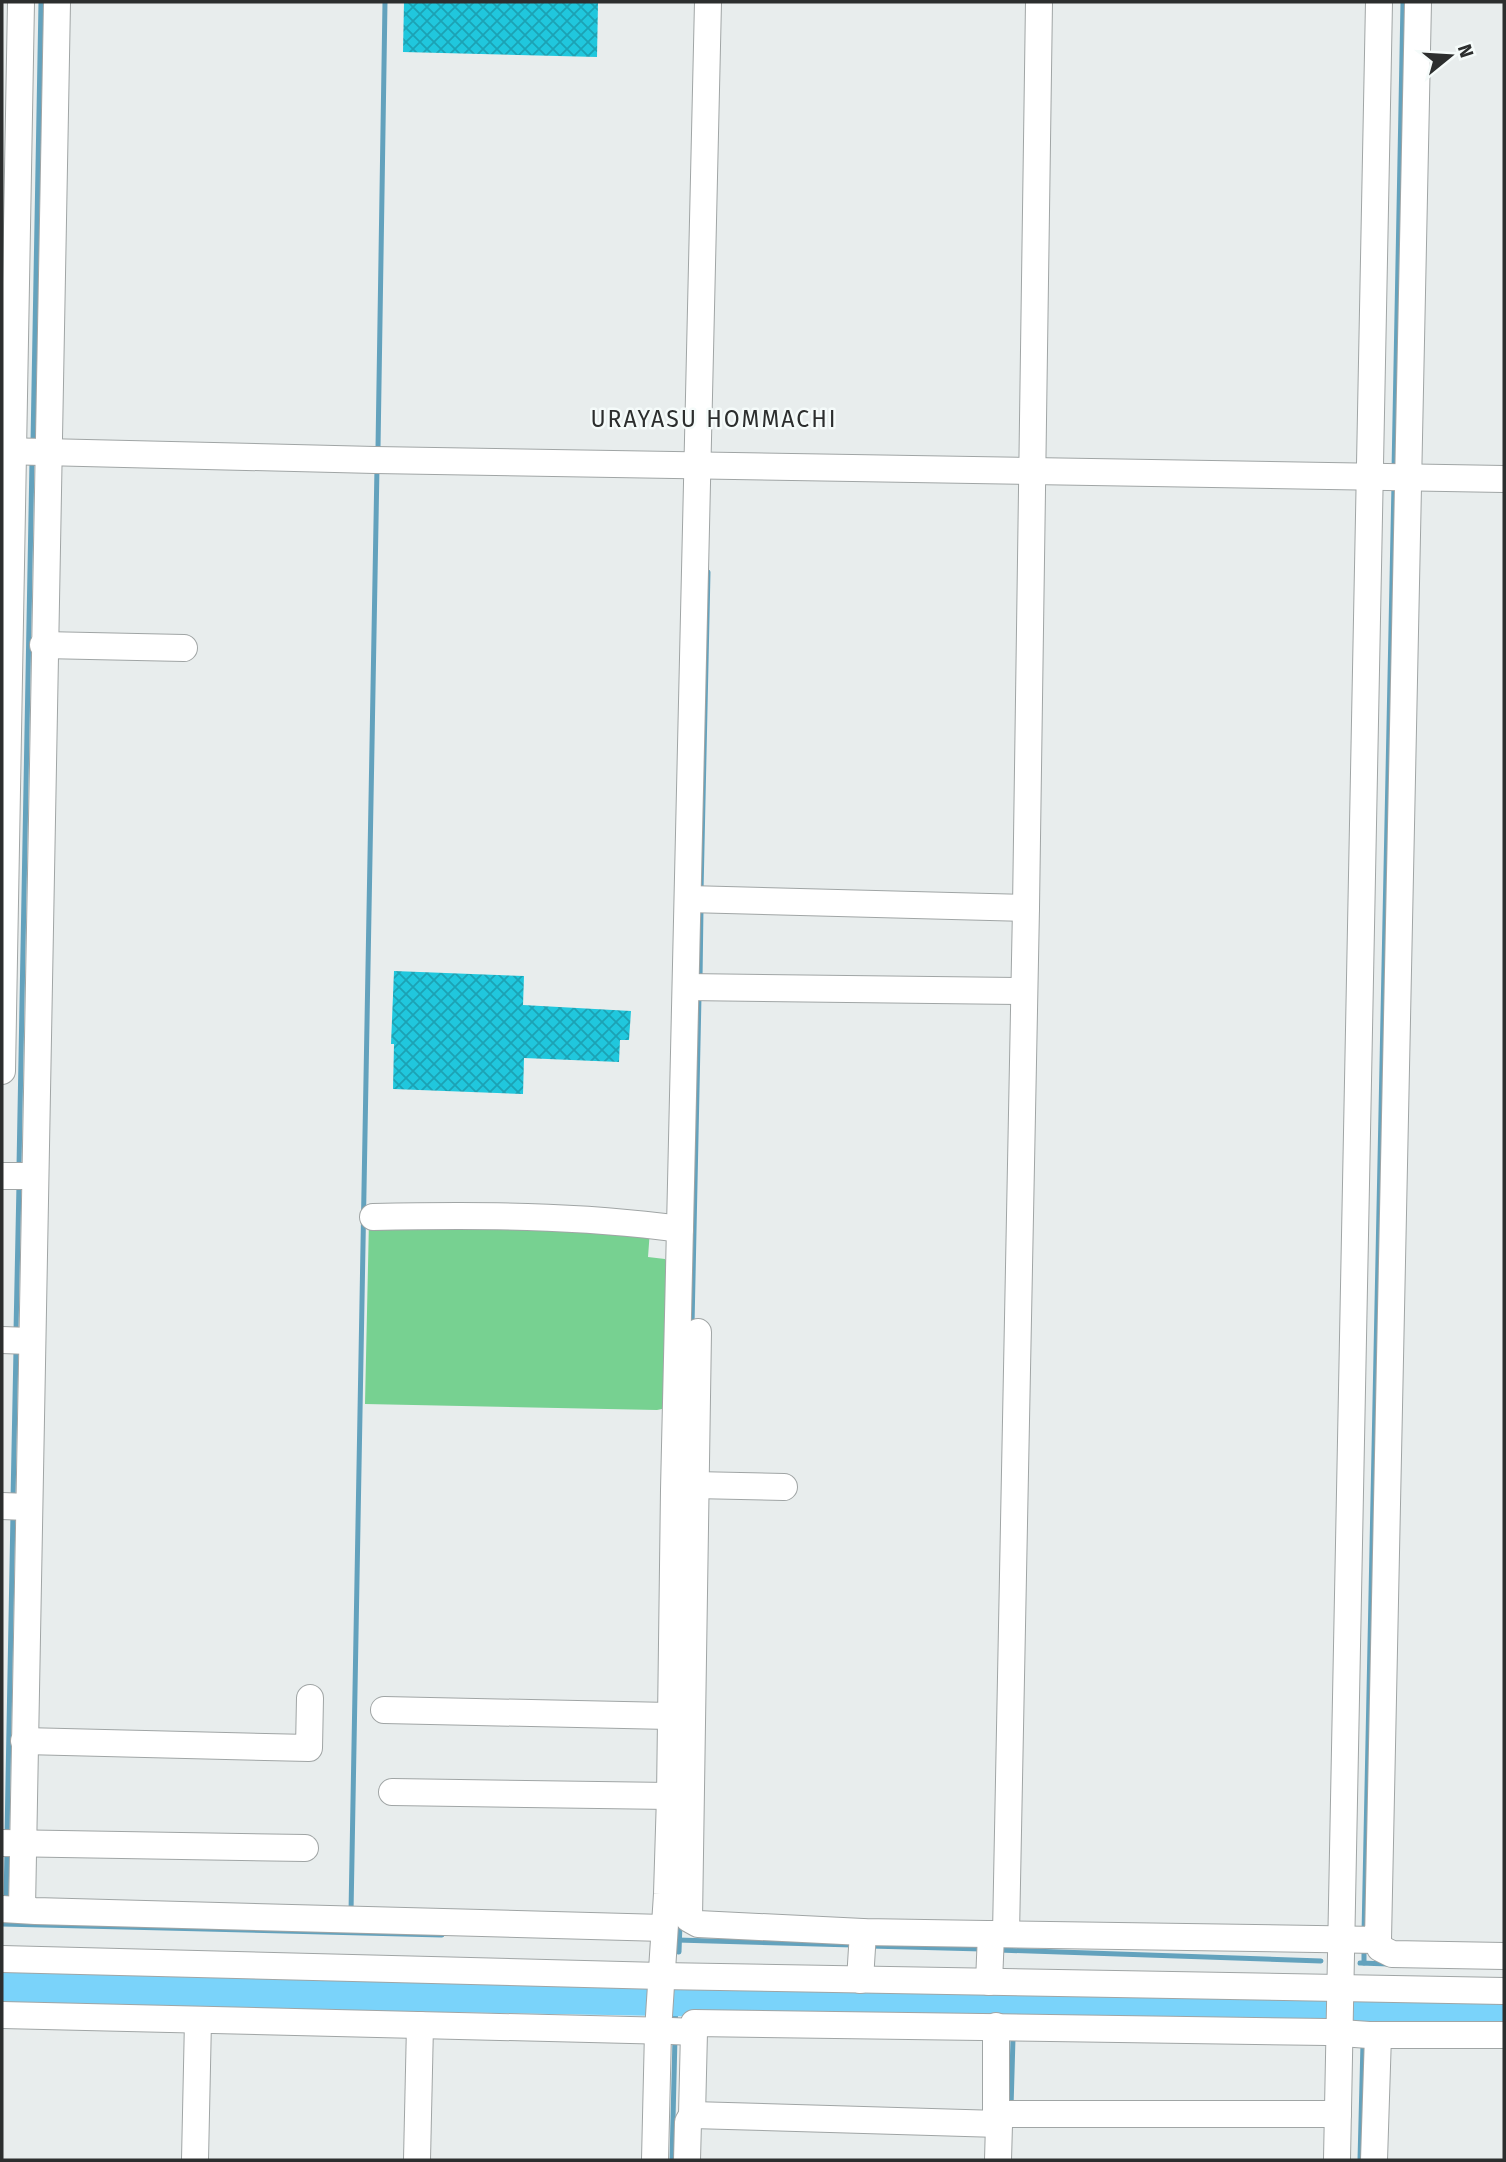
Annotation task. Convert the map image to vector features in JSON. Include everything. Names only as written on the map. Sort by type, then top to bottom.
[{"type":"street","points":[[21,2],[10,112],[8,344],[25,451]]},
{"type":"street","points":[[57,2],[25,451],[30,649],[23,862],[18,1176],[12,1622],[12,1909],[351,1919],[675,1921],[863,1941],[1361,1940],[1392,1954],[1504,1956]]},
{"type":"street","points":[[687,2160],[688,2122],[692,2115],[661,1981],[675,1921],[687,1489],[689,1383],[680,1229],[695,987],[697,900],[697,465],[708,2]]},
{"type":"street","points":[[989,1982],[1002,1940],[1026,908],[1039,2]]},
{"type":"street","points":[[1361,1940],[1392,476],[1379,2]]},
{"type":"street","points":[[1374,2160],[1361,2034],[1341,1988],[1361,1940],[1392,476],[1418,2]]},
{"type":"street","points":[[25,451],[374,460],[1504,479]]},
{"type":"street","points":[[30,649],[184,648]]},
{"type":"street","points":[[697,900],[1026,908]]},
{"type":"street","points":[[695,987],[1023,992]]},
{"type":"street","points":[[2,1071],[22,1008]]},
{"type":"street","points":[[373,1217],[508,1215],[616,1220],[680,1229]]},
{"type":"street","points":[[689,1383],[698,1332]]},
{"type":"street","points":[[687,1489],[785,1487]]},
{"type":"street","points":[[13,1748],[309,1748],[310,1698]]},
{"type":"street","points":[[384,1710],[679,1722]]},
{"type":"street","points":[[675,1921],[667,1894],[670,1796],[679,1722]]},
{"type":"street","points":[[392,1792],[670,1796]]},
{"type":"street","points":[[13,1843],[305,1848]]},
{"type":"street","points":[[860,1980],[863,1941]]},
{"type":"street","points":[[2,1959],[661,1981],[860,1980],[1504,1991]]},
{"type":"street","points":[[2,2015],[673,2029],[694,2023],[1504,2035]]},
{"type":"street","points":[[195,2160],[198,2020]]},
{"type":"street","points":[[417,2160],[421,2025]]},
{"type":"street","points":[[996,2026],[1004,2116],[998,2160]]},
{"type":"street","points":[[655,2160],[673,2029]]},
{"type":"street","points":[[1338,2160],[1338,2114],[1361,2034]]},
{"type":"street","points":[[692,2115],[1338,2114]]},
{"type":"green space","points":[[369,1220],[650,1230],[648,1257],[665,1259],[668,1264],[666,1402],[662,1409],[365,1404]]},
{"type":"building","points":[[404,2],[598,2],[597,57],[403,52]]},
{"type":"building","points":[[394,971],[524,976],[523,1005],[631,1011],[629,1040],[620,1040],[619,1062],[524,1058],[523,1094],[393,1089],[394,1044],[391,1044]]},
{"type":"waterway","points":[[33,443],[41,2]]},
{"type":"waterway","points":[[378,448],[385,2]]},
{"type":"waterway","points":[[1394,471],[1403,2]]},
{"type":"waterway","points":[[19,1167],[32,460]]},
{"type":"waterway","points":[[351,1913],[377,467]]},
{"type":"waterway","points":[[1364,1934],[1394,484]]},
{"type":"waterway","points":[[701,892],[708,572]]},
{"type":"waterway","points":[[700,979],[701,908]]},
{"type":"waterway","points":[[692,1325],[699,996]]},
{"type":"waterway","points":[[16,1332],[19,1184]]},
{"type":"waterway","points":[[13,1500],[16,1349]]},
{"type":"waterway","points":[[7,1836],[13,1513]]},
{"type":"waterway","points":[[6,1902],[7,1849]]},
{"type":"waterway","points":[[679,1952],[680,1923]]},
{"type":"waterway","points":[[2,1924],[442,1935]]},
{"type":"waterway","points":[[677,1940],[853,1945]]},
{"type":"waterway","points":[[870,1946],[982,1949]]},
{"type":"waterway","points":[[1364,1947],[1364,1963]]},
{"type":"waterway","points":[[999,1950],[1321,1961]]},
{"type":"waterway","points":[[1360,1963],[1389,1964]]},
{"type":"waterway","points":[[2,1988],[1331,2011]]},
{"type":"waterway","points":[[675,2024],[677,1991]]},
{"type":"waterway","points":[[1013,2006],[1013,2014]]},
{"type":"waterway","points":[[1363,2012],[1504,2015]]},
{"type":"waterway","points":[[1363,2026],[1367,2012]]},
{"type":"waterway","points":[[672,2160],[675,2037]]},
{"type":"waterway","points":[[1011,2108],[1013,2038]]},
{"type":"waterway","points":[[1360,2160],[1363,2043]]},
{"type":"district","name":"URAYASU HOMMACHI","points":[[714,419]]}]
